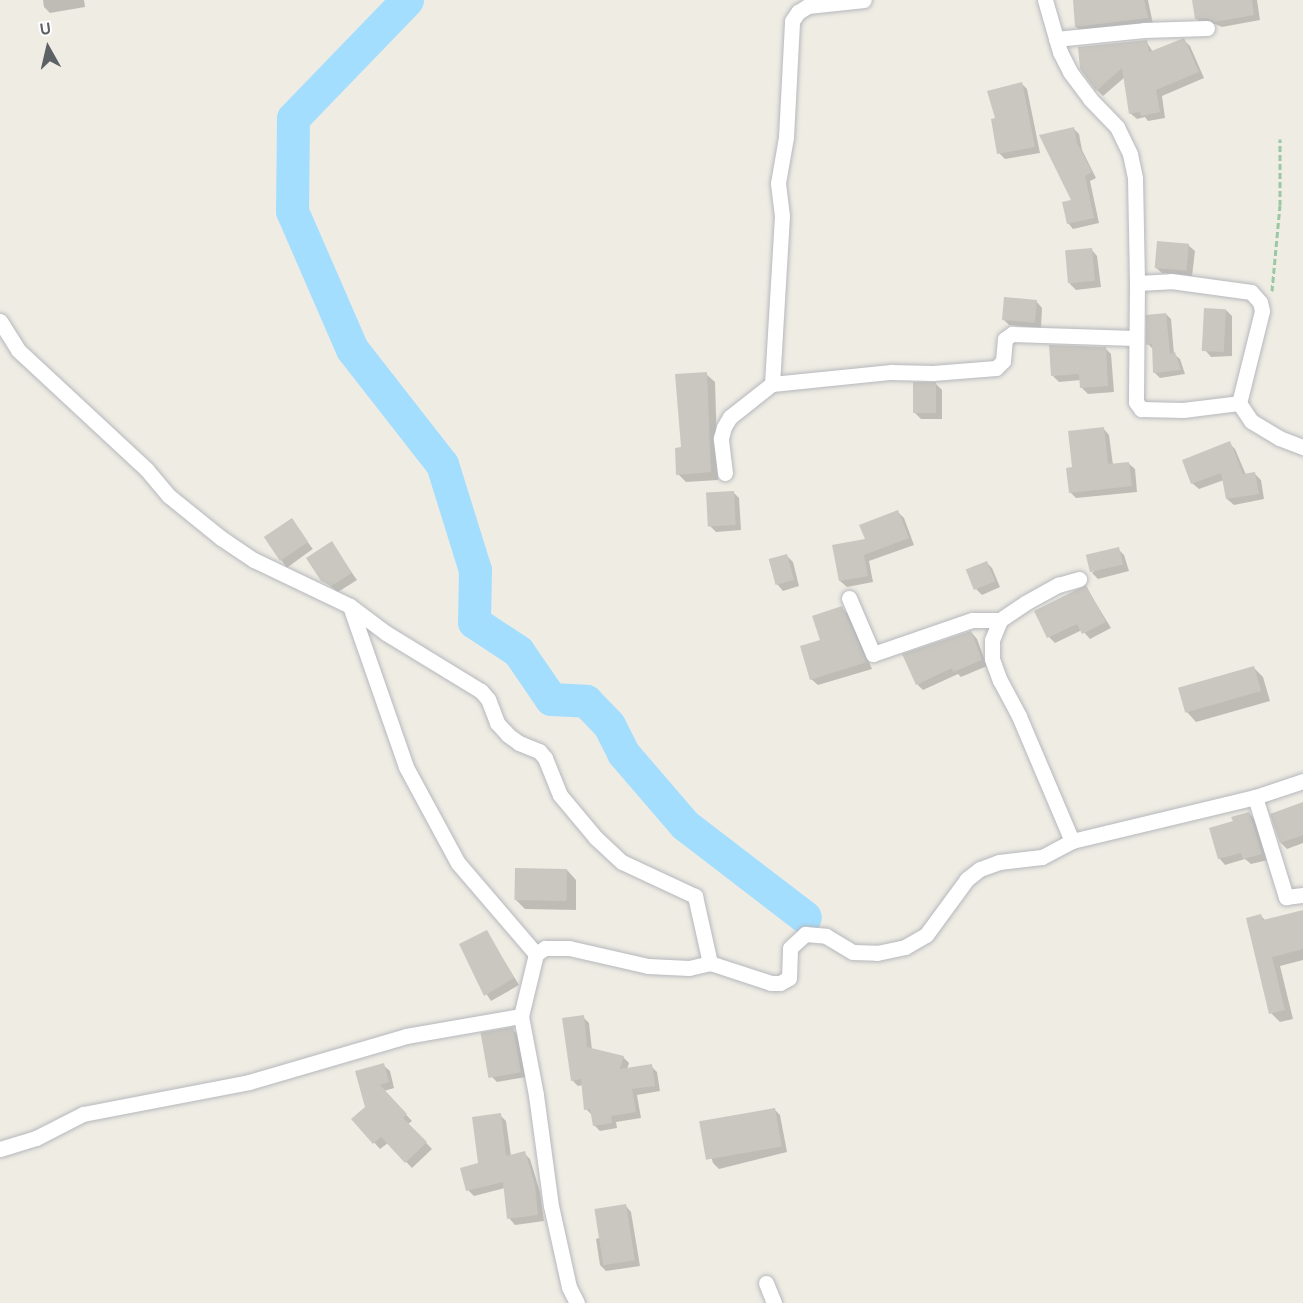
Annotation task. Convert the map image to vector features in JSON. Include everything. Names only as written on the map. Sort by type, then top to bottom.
[{"type":"street","points":[[772,384],[782,216],[778,183],[786,136],[792,21],[798,12],[808,6],[864,0]]},
{"type":"street","points":[[1045,0],[1056,39],[1070,72],[1090,99],[1117,127],[1127,146],[1135,178],[1136,402],[1141,410],[1183,410],[1239,403]]},
{"type":"street","points":[[1056,39],[1144,30],[1207,28]]},
{"type":"street","points":[[1137,283],[1171,281],[1251,292],[1260,302],[1262,311],[1239,403],[1251,421],[1279,438],[1303,447]]},
{"type":"street","points":[[0,321],[18,350],[192,515],[254,560],[350,606],[386,633],[481,691],[488,699],[497,723],[519,743],[539,751],[568,807],[596,838],[622,862],[695,896],[710,963]]},
{"type":"street","points":[[725,473],[721,438],[723,427],[730,417],[772,384],[891,372],[933,373],[996,368],[1002,361],[1005,339],[1012,334],[1135,338]]},
{"type":"street","points":[[1072,841],[1039,759],[992,659],[992,640],[1000,620],[1058,585],[1079,579]]},
{"type":"street","points":[[849,598],[873,654],[963,622],[983,618],[1000,620]]},
{"type":"street","points":[[350,606],[406,767],[453,854],[536,954]]},
{"type":"street","points":[[577,1303],[569,1287],[551,1206],[536,1095],[521,1016],[536,954],[545,948],[569,948],[648,966],[689,968],[710,963],[764,981],[780,983],[789,978],[790,948],[805,934],[826,936],[853,952],[877,953],[905,947],[926,935],[967,879],[980,869],[999,862],[1042,857],[1072,841],[1255,797],[1303,781]]},
{"type":"street","points":[[1255,797],[1286,897],[1303,895]]},
{"type":"street","points":[[0,1149],[36,1138],[83,1114],[249,1083],[406,1036],[521,1016]]},
{"type":"street","points":[[766,1283],[774,1303]]},
{"type":"path","points":[[1262,311],[1273,290],[1280,205],[1280,139]]},
{"type":"building","points":[[1073,0],[1144,0],[1148,18],[1075,27]]},
{"type":"building","points":[[1192,0],[1252,0],[1254,15],[1214,22],[1207,18],[1195,19]]},
{"type":"building","points":[[1184,38],[1199,72],[1156,90],[1160,112],[1141,116],[1140,112],[1129,114],[1122,68],[1096,91],[1080,69],[1078,47],[1147,40],[1149,52]]},
{"type":"building","points":[[1022,82],[1035,147],[997,154],[991,119],[995,118],[987,91]]},
{"type":"building","points":[[1074,127],[1077,143],[1092,172],[1085,176],[1094,218],[1067,224],[1062,202],[1071,200],[1039,135]]},
{"type":"building","points":[[1157,241],[1189,244],[1187,271],[1155,268]]},
{"type":"building","points":[[1092,248],[1095,281],[1068,283],[1065,250]]},
{"type":"building","points":[[1004,297],[1037,300],[1035,323],[1002,320]]},
{"type":"building","points":[[1204,308],[1226,309],[1224,352],[1202,351]]},
{"type":"building","points":[[1166,313],[1170,354],[1175,352],[1181,370],[1153,373],[1152,344],[1146,345],[1146,315]]},
{"type":"building","points":[[1049,345],[1106,347],[1108,386],[1080,388],[1079,374],[1051,376]]},
{"type":"building","points":[[707,372],[711,472],[676,475],[675,448],[681,447],[675,374]]},
{"type":"building","points":[[913,382],[936,382],[936,413],[913,413]]},
{"type":"building","points":[[1104,427],[1108,464],[1129,462],[1132,486],[1069,493],[1066,468],[1072,467],[1068,431]]},
{"type":"building","points":[[1230,441],[1243,474],[1255,472],[1259,494],[1226,499],[1221,473],[1191,484],[1182,460]]},
{"type":"building","points":[[734,491],[736,525],[708,526],[706,492]]},
{"type":"building","points":[[898,510],[909,538],[864,555],[868,576],[839,581],[832,545],[865,539],[859,525]]},
{"type":"building","points":[[292,518],[308,542],[280,561],[264,537]]},
{"type":"building","points":[[332,541],[352,573],[331,586],[321,581],[306,558]]},
{"type":"building","points":[[1119,547],[1123,565],[1090,572],[1086,555]]},
{"type":"building","points":[[787,554],[794,580],[776,585],[769,559]]},
{"type":"building","points":[[987,561],[995,581],[974,590],[966,570]]},
{"type":"building","points":[[1086,585],[1106,622],[1082,634],[1077,624],[1047,638],[1034,611]]},
{"type":"building","points":[[842,606],[867,662],[810,680],[800,646],[820,640],[812,616]]},
{"type":"building","points":[[971,631],[982,660],[953,672],[952,668],[916,685],[902,654]]},
{"type":"building","points":[[1254,666],[1261,691],[1185,713],[1178,688]]},
{"type":"building","points":[[1303,802],[1303,835],[1280,843],[1270,814]]},
{"type":"building","points":[[1249,812],[1262,854],[1243,859],[1241,853],[1218,859],[1209,828],[1233,821],[1231,817]]},
{"type":"building","points":[[515,868],[567,869],[566,901],[514,900]]},
{"type":"building","points":[[1303,910],[1303,949],[1272,957],[1285,1010],[1269,1014],[1246,918],[1261,914],[1263,920]]},
{"type":"building","points":[[487,930],[514,978],[484,996],[459,944]]},
{"type":"building","points":[[584,1015],[587,1047],[624,1056],[620,1069],[652,1064],[655,1086],[632,1089],[636,1112],[611,1116],[612,1123],[593,1126],[590,1109],[584,1110],[581,1079],[571,1081],[562,1018]]},
{"type":"building","points":[[513,1027],[521,1072],[488,1078],[481,1033]]},
{"type":"building","points":[[384,1063],[389,1082],[380,1085],[407,1114],[403,1118],[427,1142],[405,1163],[381,1137],[373,1144],[351,1119],[365,1107],[355,1071]]},
{"type":"building","points":[[775,1108],[782,1146],[706,1160],[699,1121]]},
{"type":"building","points":[[501,1113],[506,1156],[525,1151],[535,1185],[538,1215],[507,1219],[503,1182],[466,1191],[460,1168],[478,1163],[472,1117]]},
{"type":"building","points":[[626,1204],[635,1260],[603,1265],[594,1209]]},
{"type":"waterway","points":[[407,0],[293,118],[292,211],[352,349],[442,464],[475,570],[474,622],[518,651],[551,699],[586,701],[609,725],[623,753],[685,825],[805,917]]}]
